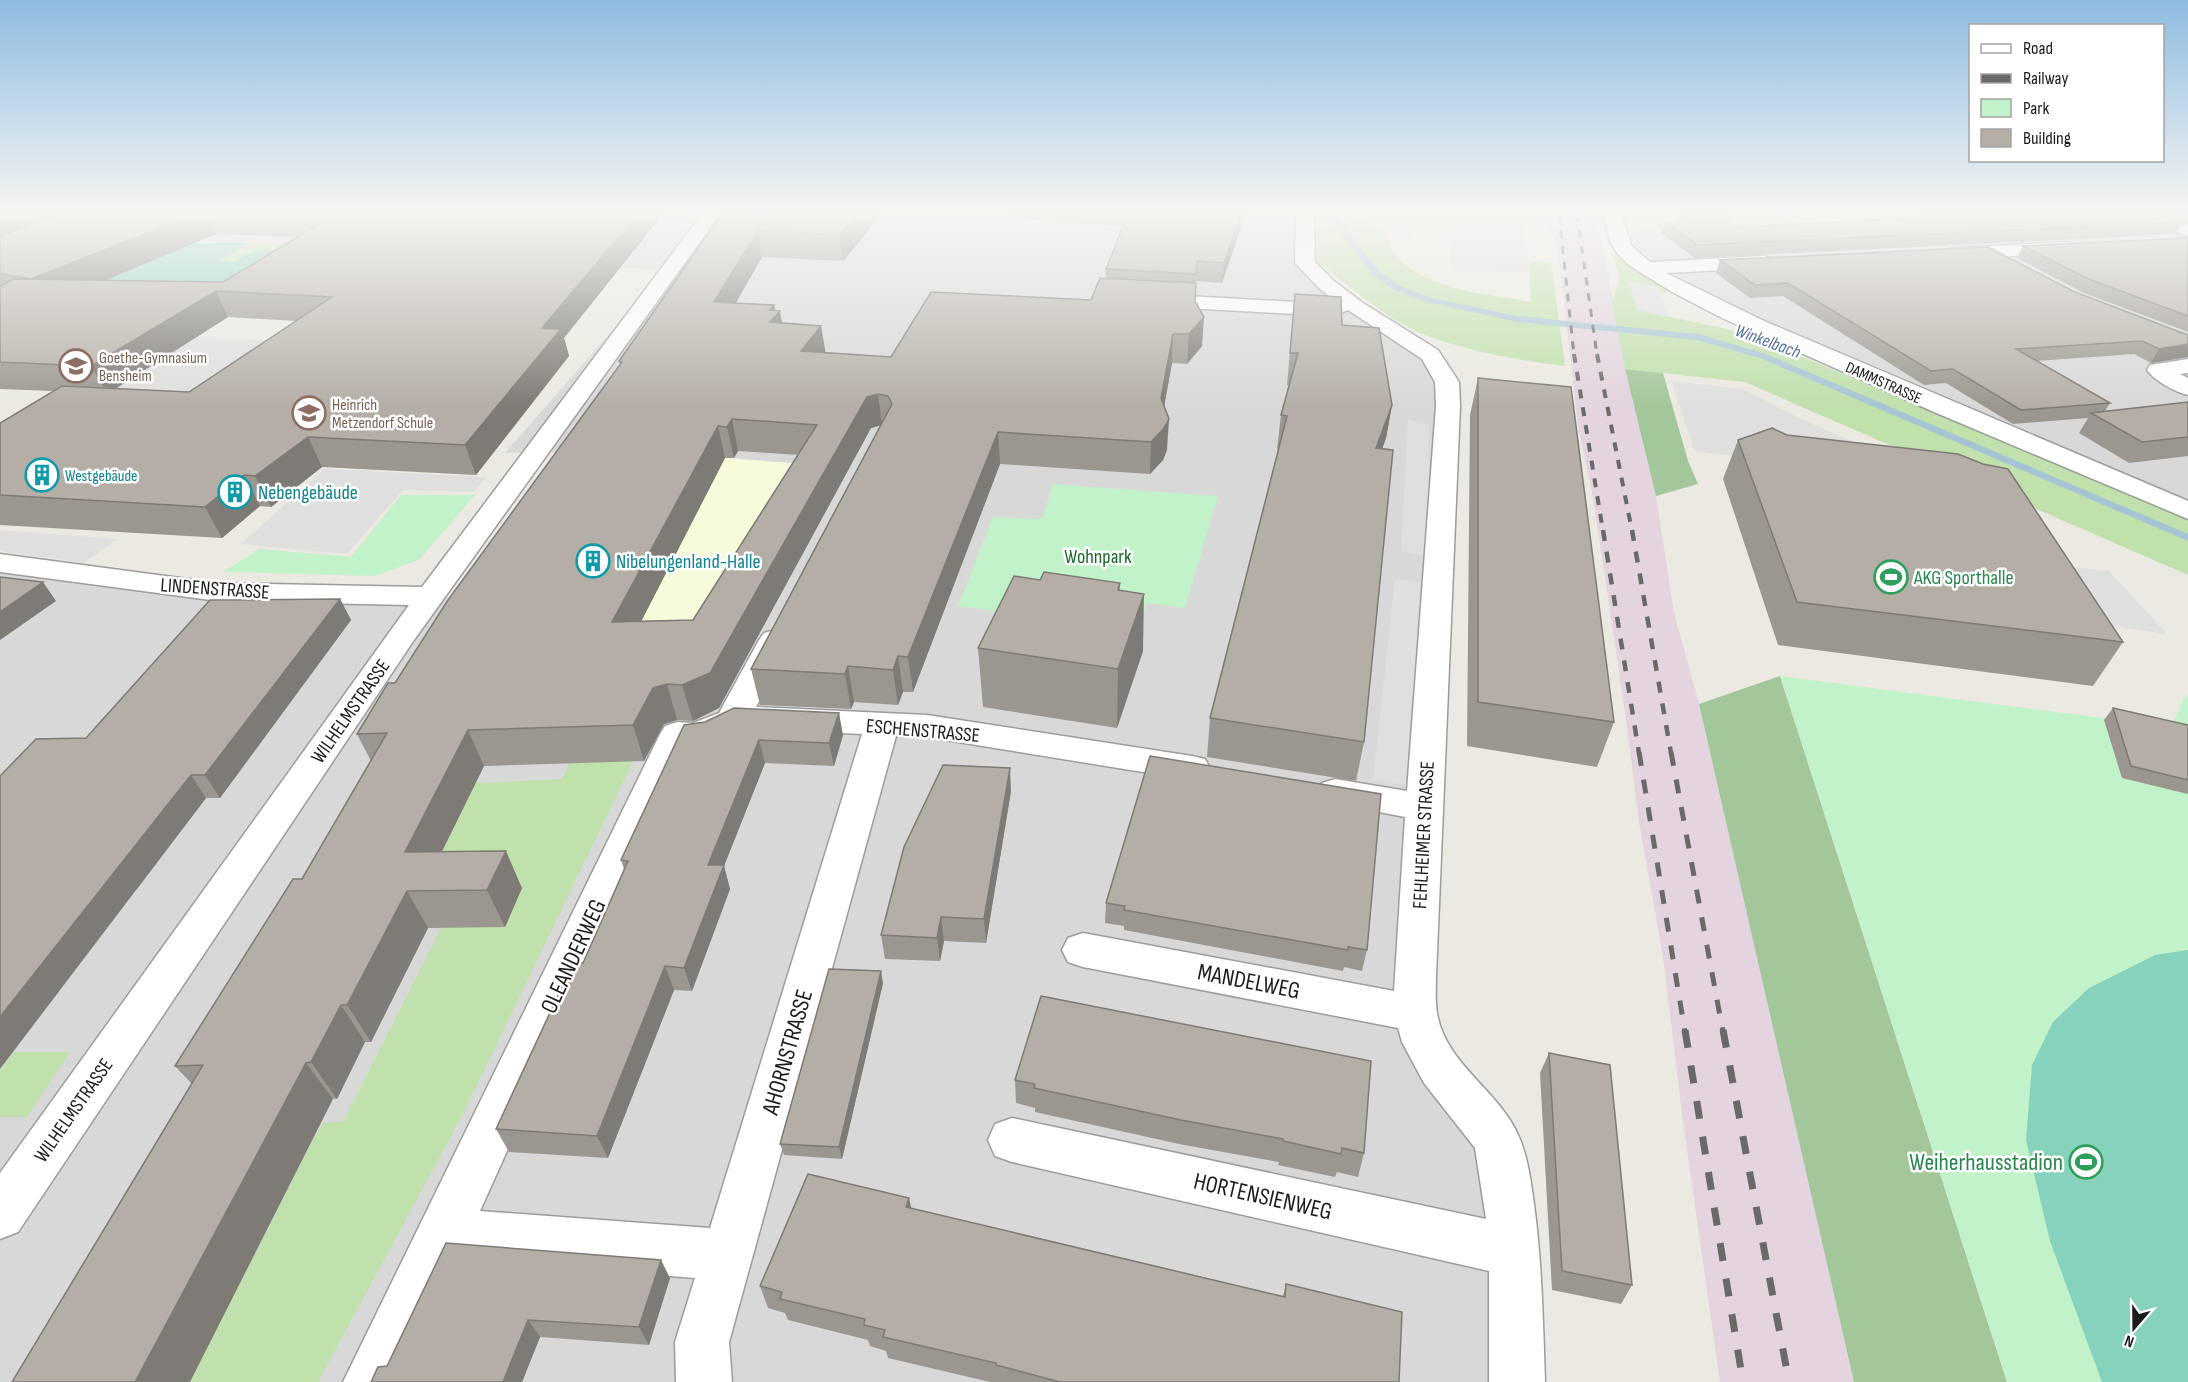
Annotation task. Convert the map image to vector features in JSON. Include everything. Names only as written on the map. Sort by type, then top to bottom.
[{"type":"street","name":"WILHELMSTRASSE","points":[[0,1215],[209,912],[432,596],[664,278]]},
{"type":"street","name":"FEHLHEIMER STRASSE","points":[[1320,278],[1356,307],[1430,355],[1447,382],[1448,406],[1437,565],[1415,976],[1415,1013],[1424,1042],[1440,1069],[1497,1140],[1506,1179],[1515,1251],[1517,1382]]},
{"type":"street","name":"DAMMSTRASSE","points":[[1663,278],[1742,319],[1918,398],[2188,512]]},
{"type":"street","points":[[1130,299],[1314,309],[1356,307]]},
{"type":"street","points":[[2188,366],[2158,370],[2188,388]]},
{"type":"street","name":"LINDENSTRASSE","points":[[0,563],[218,592],[432,596]]},
{"type":"street","points":[[735,717],[789,612]]},
{"type":"street","name":"ESCHENSTRASSE","points":[[735,717],[927,726],[1225,774]]},
{"type":"street","name":"OLEANDERWEG","points":[[371,1382],[444,1233],[676,734],[698,735],[735,717]]},
{"type":"street","name":"AHORNSTRASSE","points":[[704,1382],[702,1342],[882,724]]},
{"type":"street","points":[[1308,788],[1425,807]]},
{"type":"street","name":"MANDELWEG","points":[[1083,950],[1415,1013]]},
{"type":"street","name":"HORTENSIENWEG","points":[[1012,1140],[1515,1251]]},
{"type":"street","points":[[444,1233],[728,1255]]},
{"type":"shaded area","points":[[658,278],[1326,278],[1365,310],[1436,353],[1447,413],[1400,972],[1493,1176],[1502,1382],[0,1382],[0,569],[215,595],[457,598],[559,452],[505,453]]},
{"type":"shaded area","points":[[1561,278],[1609,278],[1625,369],[1656,496],[1674,613],[1699,704],[1854,1382],[1720,1382],[1683,1121],[1663,957],[1639,822],[1593,497],[1578,426]]},
{"type":"shaded area","points":[[1676,278],[2188,278],[2188,500],[1683,284]]},
{"type":"shaded area","points":[[1629,282],[1658,286],[1668,317],[1637,310]]},
{"type":"shaded area","points":[[197,337],[311,342],[207,417],[107,394]]},
{"type":"shaded area","points":[[1671,381],[1743,389],[1797,417],[1941,481],[1695,451]]},
{"type":"shaded area","points":[[1408,420],[1429,424],[1428,556],[1401,551]]},
{"type":"shaded area","points":[[664,453],[818,465],[709,644],[457,598]]},
{"type":"shaded area","points":[[324,469],[486,477],[474,492],[403,490],[347,554],[241,544]]},
{"type":"shaded area","points":[[0,530],[117,539],[84,563],[0,551]]},
{"type":"shaded area","points":[[2030,563],[2109,571],[2167,634],[2065,620]]},
{"type":"shaded area","points":[[1395,579],[1428,584],[1412,786],[1373,780]]},
{"type":"green space","points":[[69,278],[268,278],[263,290],[0,298]]},
{"type":"green space","points":[[1339,278],[1429,278],[1466,291],[1532,302],[1529,278],[1553,278],[1565,366],[1494,355],[1442,341],[1412,329],[1370,302]]},
{"type":"green space","points":[[1620,278],[1665,278],[1683,289],[1660,293],[1658,286],[1637,310],[1727,329],[1762,340],[2188,518],[2188,575],[1745,382],[1625,369],[1612,302]]},
{"type":"green space","points":[[1625,369],[1663,373],[1688,461],[1698,484],[1656,496]]},
{"type":"green space","name":"Wohnpark","points":[[1053,484],[1218,496],[1185,608],[1147,603],[1138,631],[958,606],[993,517],[1042,519]]},
{"type":"green space","points":[[401,495],[475,495],[420,559],[375,576],[223,572],[259,549],[351,557]]},
{"type":"green space","points":[[1780,676],[2007,1382],[1854,1382],[1699,704]]},
{"type":"green space","name":"Weiherhausstadion","points":[[1780,676],[2171,727],[2184,698],[2188,695],[2188,1382],[2007,1382]]},
{"type":"green space","points":[[664,697],[464,1112],[318,1382],[190,1382],[303,1157],[323,1123],[343,1122],[455,901],[427,883],[475,783],[562,779],[569,763]]},
{"type":"green space","name":"Weiherhausstadion","points":[[2188,950],[2188,1382],[2102,1382],[2050,1241],[2026,1140],[2032,1065],[2053,1022],[2089,988],[2155,955]]},
{"type":"green space","points":[[14,1052],[70,1052],[27,1117],[0,1117],[0,1070]]},
{"type":"building","points":[[229,278],[584,278],[542,328],[561,329],[465,445],[308,437],[255,476],[244,475],[205,507],[0,495],[0,423],[62,386],[189,392],[332,297],[216,291],[91,366],[0,362],[0,286],[14,279],[223,282]]},
{"type":"building","points":[[677,278],[728,278],[714,302],[774,305],[770,310],[780,311],[770,322],[821,326],[801,351],[891,357],[931,292],[1091,300],[1100,278],[1196,283],[1195,301],[1204,317],[1189,334],[1173,334],[1161,398],[1169,419],[1151,442],[998,432],[908,657],[898,656],[893,670],[848,666],[845,674],[751,669],[892,404],[888,396],[878,394],[867,397],[710,673],[682,685],[667,684],[653,688],[633,725],[468,730],[405,852],[506,851],[487,890],[407,891],[347,1005],[341,1005],[311,1062],[306,1063],[135,1382],[12,1382],[203,1065],[175,1066],[293,879],[302,879],[387,733],[357,734],[388,683],[395,683],[448,600],[622,362],[619,361]],"holes":[[[732,419],[817,425],[693,620],[612,622],[718,426],[727,427]]]},
{"type":"building","points":[[1746,278],[2049,278],[2075,292],[2188,335],[2188,344],[2159,349],[2142,341],[2016,349],[2110,403],[2021,410],[1953,369],[1931,371],[1788,283],[1755,285]]},
{"type":"building","points":[[2088,278],[2188,278],[2188,316]]},
{"type":"building","points":[[1295,294],[1341,297],[1342,325],[1379,328],[1392,405],[1376,448],[1393,450],[1364,742],[1210,718],[1287,416],[1281,415],[1298,353],[1290,353]]},
{"type":"building","points":[[1478,378],[1571,387],[1614,722],[1478,702]]},
{"type":"building","points":[[2188,402],[2188,437],[2142,442],[2091,413]]},
{"type":"building","name":"AKG Sporthalle","points":[[1772,428],[1787,435],[1958,454],[1983,464],[2008,469],[2123,642],[1797,602],[1738,440]]},
{"type":"building","points":[[1044,572],[1120,583],[1118,590],[1144,594],[1118,669],[978,648],[1014,576],[1040,580]]},
{"type":"building","points":[[0,577],[43,582],[0,612]]},
{"type":"building","points":[[340,599],[205,775],[191,775],[0,1017],[0,776],[36,739],[86,738],[210,600]]},
{"type":"building","points":[[734,708],[839,713],[829,743],[759,740],[708,865],[724,865],[684,968],[665,966],[597,1136],[496,1129],[573,963],[583,963],[628,861],[621,860],[684,725],[705,722]]},
{"type":"building","points":[[2113,708],[2188,725],[2188,780],[2131,766]]},
{"type":"building","points":[[1150,756],[1381,794],[1367,950],[1348,947],[1348,950],[1124,910],[1125,906],[1106,903]]},
{"type":"building","points":[[943,765],[1010,768],[984,919],[941,917],[937,938],[881,935],[904,847]]},
{"type":"building","points":[[829,969],[881,971],[839,1147],[780,1144]]},
{"type":"building","points":[[1041,996],[1371,1061],[1364,1153],[1342,1148],[1341,1154],[1283,1141],[1283,1139],[1181,1120],[1034,1088],[1035,1084],[1015,1080]]},
{"type":"building","points":[[1549,1053],[1610,1065],[1632,1285],[1562,1271]]},
{"type":"building","points":[[808,1174],[909,1198],[906,1207],[1285,1297],[1286,1284],[1402,1312],[1399,1382],[1060,1382],[996,1365],[996,1363],[883,1337],[885,1330],[864,1325],[865,1319],[780,1299],[782,1292],[760,1286]]},
{"type":"building","points":[[446,1243],[661,1260],[639,1327],[528,1320],[503,1382],[371,1382],[378,1367],[387,1366]]},
{"type":"waterway","name":"Winkelbach","points":[[1384,278],[1397,288],[1430,300],[1517,319],[1698,337],[1763,356],[2188,538]]},
{"type":"railway","points":[[1566,278],[1574,355]]},
{"type":"railway","points":[[1586,278],[1597,355]]},
{"type":"railway","points":[[1574,354],[1603,531]]},
{"type":"railway","points":[[1597,354],[1632,531]]},
{"type":"railway","points":[[1603,530],[1639,753]]},
{"type":"railway","points":[[1632,530],[1671,753]]},
{"type":"railway","points":[[1639,752],[1685,1032]]},
{"type":"railway","points":[[1671,752],[1723,1032]]},
{"type":"railway","points":[[1685,1030],[1743,1382]]},
{"type":"railway","points":[[1723,1030],[1789,1382]]},
{"type":"place","name":"Goethe-Gymnasium Bensheim","points":[[76,366]]},
{"type":"place","name":"Heinrich Metzendorf Schule","points":[[309,413]]},
{"type":"place","name":"Westgebäude","points":[[42,475]]},
{"type":"place","name":"Nebengebäude","points":[[235,492]]},
{"type":"place","name":"Nibelungenland-Halle","points":[[593,561]]},
{"type":"place","name":"AKG Sporthalle","points":[[1891,577]]},
{"type":"place","name":"Weiherhausstadion","points":[[2086,1162]]}]
